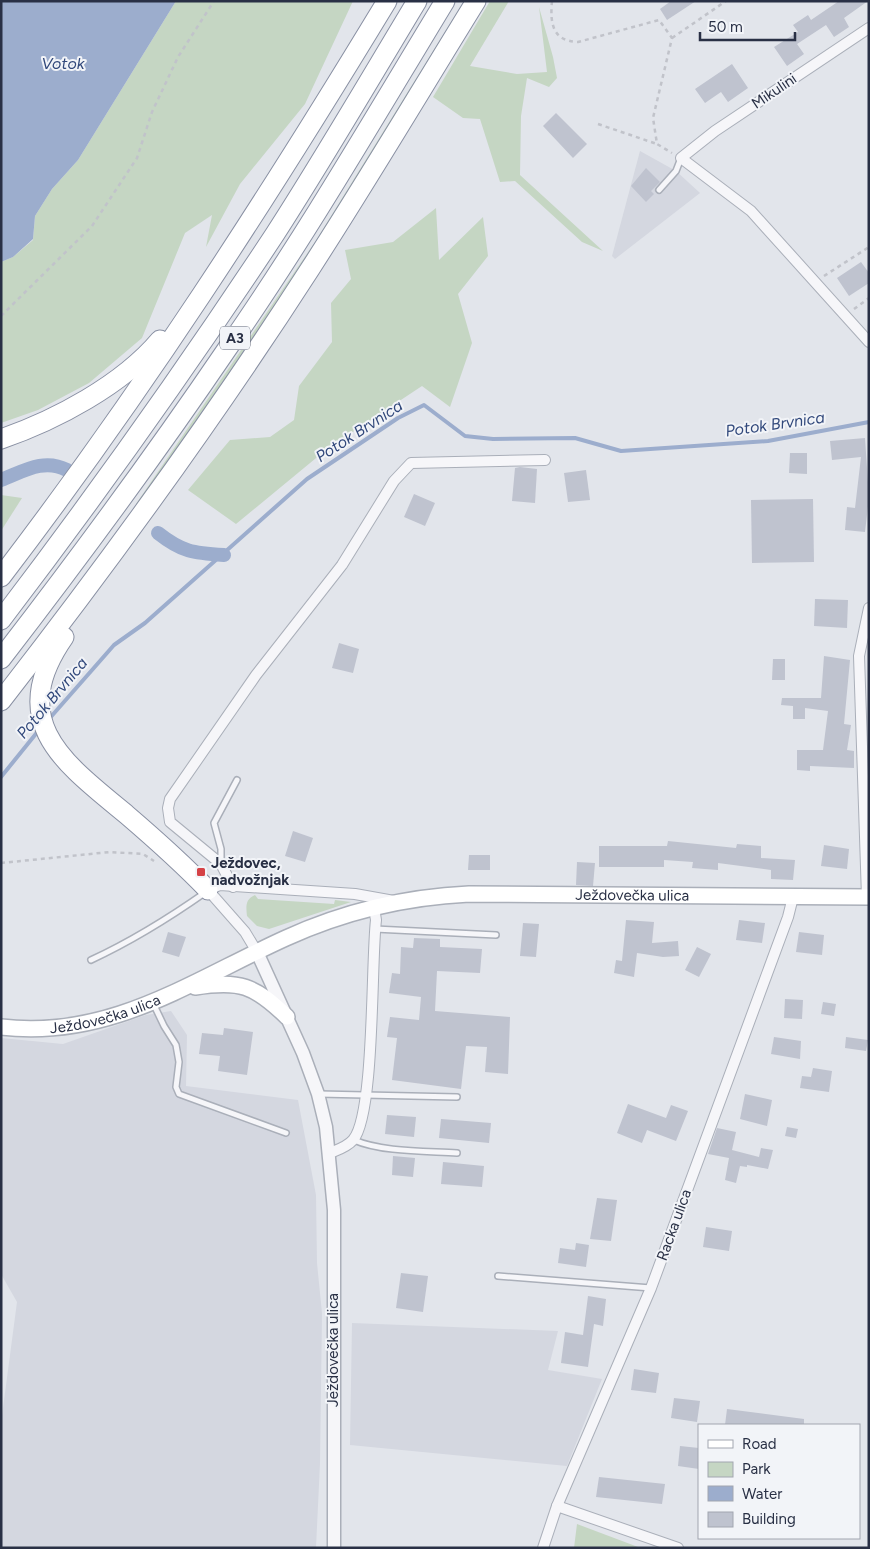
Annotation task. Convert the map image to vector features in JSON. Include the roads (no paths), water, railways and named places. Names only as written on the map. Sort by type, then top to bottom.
[{"type":"highway","points":[[1,577],[126,404],[210,283],[326,102],[387,1]]},
{"type":"highway","name":"A3","points":[[1,620],[70,530],[276,232],[417,1]]},
{"type":"highway","name":"A3","points":[[1,659],[88,546],[228,348],[288,256],[445,1]]},
{"type":"highway","points":[[1,701],[91,586],[188,450],[311,268],[476,1]]},
{"type":"highway","points":[[1,439],[61,413],[119,378],[154,348],[210,283]]},
{"type":"highway","points":[[91,586],[85,607],[42,676],[40,704],[42,718],[51,743],[77,773],[170,852],[208,890]]},
{"type":"main road","name":"Ježdovečka ulica","points":[[1,1028],[20,1030],[72,1028],[126,1013],[309,929],[396,902],[432,896],[469,894],[868,897]]},
{"type":"main road","points":[[179,990],[206,985],[241,985],[261,994],[287,1017]]},
{"type":"street","name":"Mikulini","points":[[681,158],[715,131],[869,28]]},
{"type":"street","points":[[681,158],[751,212],[869,342]]},
{"type":"street","points":[[233,887],[221,864],[170,822],[168,808],[170,799],[250,683],[342,565],[394,481],[411,463],[545,460]]},
{"type":"street","points":[[868,897],[859,656],[869,608]]},
{"type":"street","name":"Ježdovečka ulica","points":[[208,890],[220,885],[355,894],[396,902]]},
{"type":"street","points":[[208,890],[245,932],[257,952]]},
{"type":"street","name":"Racka ulica","points":[[543,1548],[557,1506],[651,1288],[785,926],[793,897]]},
{"type":"street","points":[[330,1153],[353,1140],[358,1130],[366,1094],[375,929],[374,908]]},
{"type":"street","name":"Ježdovečka ulica","points":[[257,952],[287,1017],[318,1094],[330,1153],[334,1210],[334,1548]]},
{"type":"street","points":[[557,1506],[604,1524],[678,1548]]},
{"type":"lane","points":[[659,190],[676,171],[681,158]]},
{"type":"lane","points":[[221,864],[221,848],[214,823],[238,780]]},
{"type":"lane","points":[[90,960],[138,936],[208,890]]},
{"type":"lane","points":[[375,929],[496,935]]},
{"type":"lane","points":[[153,1002],[164,1026],[176,1045],[179,1062],[176,1087],[179,1094],[286,1134]]},
{"type":"lane","points":[[318,1094],[457,1097]]},
{"type":"lane","points":[[353,1140],[388,1147],[457,1154]]},
{"type":"lane","points":[[498,1276],[651,1288]]},
{"type":"water","name":"Votok","points":[[1,1],[176,1],[78,160],[52,189],[35,216],[33,239],[13,257],[1,262]]},
{"type":"waterway","name":"Potok Brvnica","points":[[49,719],[114,645],[145,623],[307,479],[398,418],[424,405],[465,436],[493,439],[575,438],[621,451],[768,441],[869,422]]},
{"type":"waterway","points":[[1,480],[34,467],[50,465],[67,470]]},
{"type":"waterway","points":[[158,533],[181,548],[224,555]]},
{"type":"waterway","name":"Potok Brvnica","points":[[1,777],[39,730]]},
{"type":"place","name":"Ježdovec, nadvožnjak","points":[[201,872]]}]
